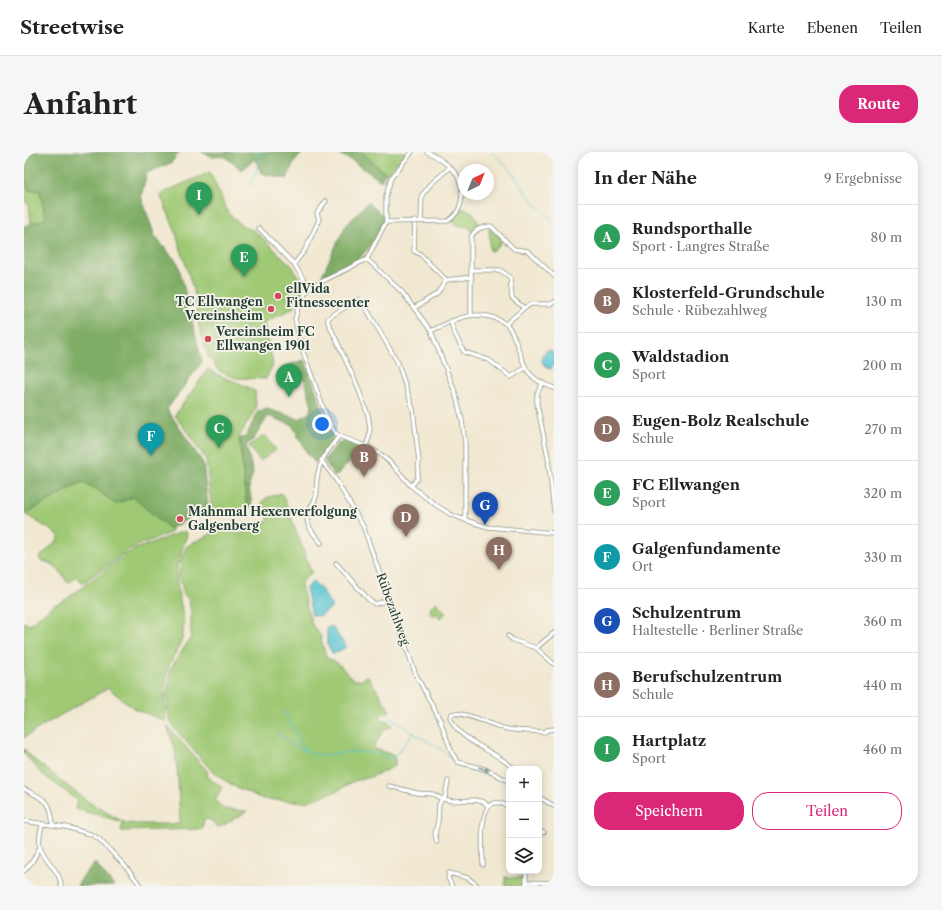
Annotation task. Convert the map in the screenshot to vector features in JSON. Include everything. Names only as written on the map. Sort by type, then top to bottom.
[{"type":"street","points":[[412,152],[391,178],[386,196],[386,222],[367,259],[309,288],[298,308],[295,319],[301,346],[323,407],[331,426],[339,436],[366,446],[380,454],[392,464],[412,486],[450,514],[494,528],[554,533]]},
{"type":"street","points":[[386,222],[448,220],[452,218],[461,207],[462,191],[457,176],[434,154],[427,152]]},
{"type":"street","points":[[421,221],[422,195],[431,184],[449,168]]},
{"type":"street","points":[[294,264],[305,250],[319,220],[317,213],[326,200]]},
{"type":"street","points":[[415,221],[414,251],[420,254],[446,280]]},
{"type":"street","points":[[471,314],[471,237],[472,234],[481,227],[491,226],[514,248],[528,250],[554,276]]},
{"type":"street","points":[[259,228],[294,264],[309,288]]},
{"type":"street","points":[[367,259],[402,292],[431,331],[455,392],[462,420],[465,443],[465,520]]},
{"type":"street","points":[[471,270],[500,270],[510,277],[512,298],[524,308]]},
{"type":"street","points":[[446,280],[472,277]]},
{"type":"street","points":[[414,308],[437,294],[446,280]]},
{"type":"street","points":[[366,446],[370,428],[368,415],[357,385],[328,322],[328,318],[358,299],[366,308],[398,363],[413,409],[419,462],[417,479],[412,486]]},
{"type":"street","points":[[507,323],[524,308],[531,304],[552,304],[554,302]]},
{"type":"street","points":[[431,331],[451,321],[471,314],[488,316],[507,323],[512,332],[525,368],[531,376],[542,384],[554,388]]},
{"type":"street","points":[[451,321],[464,352],[489,360],[512,377],[525,368]]},
{"type":"street","points":[[542,384],[537,394],[537,404],[548,457],[554,511]]},
{"type":"street","points":[[321,543],[306,521],[307,513],[312,508],[316,495],[316,481],[321,460],[339,436]]},
{"type":"street","name":"Rübezahlweg","points":[[321,460],[336,480],[363,526],[416,675],[440,720],[452,753],[458,762],[485,769],[506,780]]},
{"type":"street","points":[[336,563],[369,600],[375,604],[389,600]]},
{"type":"street","points":[[536,648],[554,633]]},
{"type":"street","points":[[508,636],[513,640],[536,648],[554,664]]},
{"type":"street","points":[[510,766],[500,757],[470,740],[459,731],[452,723],[450,717],[452,714],[455,713],[494,726],[520,731],[545,732],[554,729]]},
{"type":"street","points":[[437,842],[435,834],[438,821],[439,804],[442,799],[445,798],[448,781]]},
{"type":"street","points":[[389,786],[417,793],[433,794],[442,799],[453,801],[475,800],[484,802],[488,806]]},
{"type":"street","points":[[24,789],[44,799],[48,803],[52,811],[53,825]]},
{"type":"street","points":[[542,799],[554,806]]},
{"type":"street","points":[[483,864],[483,821],[485,810],[493,803],[499,802],[506,806]]},
{"type":"street","points":[[24,822],[53,825],[90,834],[98,838],[125,866],[141,886]]},
{"type":"street","points":[[42,824],[39,838],[40,847],[60,879],[61,886]]},
{"type":"street","points":[[24,871],[32,862],[40,847]]},
{"type":"street","points":[[452,886],[448,878],[449,873],[468,878],[478,886]]},
{"type":"street","points":[[526,884],[554,883]]},
{"type":"green space","points":[[24,152],[180,152],[171,163],[147,173],[141,196],[155,237],[178,263],[202,362],[167,409],[203,463],[208,507],[170,529],[133,497],[115,504],[97,489],[82,482],[25,514],[24,513],[24,226],[46,219],[40,191],[29,190],[24,177]]},
{"type":"green space","points":[[202,152],[303,152],[294,162],[287,179],[261,173],[255,159],[242,170],[224,156],[213,157]]},
{"type":"green space","points":[[335,152],[362,152],[385,173],[381,181],[351,160]]},
{"type":"green space","points":[[362,152],[407,152],[387,173],[385,173]]},
{"type":"green space","points":[[210,172],[228,213],[241,225],[255,231],[292,266],[305,289],[292,309],[264,322],[273,364],[266,379],[236,378],[219,371],[208,356],[198,323],[195,295],[174,227],[160,194]]},
{"type":"green space","points":[[24,177],[29,190],[40,190],[46,219],[31,224],[29,204],[24,201]]},
{"type":"green space","points":[[368,202],[384,217],[380,228],[372,241],[359,259],[355,262],[344,268],[322,275],[345,227]]},
{"type":"green space","points":[[461,208],[473,212],[480,226],[472,232],[469,227],[456,225],[453,218]]},
{"type":"green space","points":[[489,228],[503,240],[495,250],[490,251]]},
{"type":"green space","points":[[305,360],[332,432],[333,440],[315,463],[307,453],[292,425],[268,416],[253,440],[246,445],[253,473],[249,486],[252,506],[247,510],[240,438],[246,437],[258,411],[267,409],[299,419],[309,413],[312,406],[304,377],[277,377],[276,375],[284,366]]},
{"type":"green space","points":[[208,369],[222,377],[255,391],[256,408],[239,437],[247,509],[212,512],[206,459],[175,415]]},
{"type":"green space","points":[[265,435],[276,450],[260,461],[249,446]]},
{"type":"green space","points":[[346,441],[368,449],[349,462],[335,477],[324,460],[339,442]]},
{"type":"green space","points":[[82,482],[97,489],[115,504],[133,497],[172,532],[131,548],[83,583],[76,576],[70,582],[67,582],[57,568],[50,563],[41,561],[39,558],[59,539],[59,535],[25,514]]},
{"type":"green space","points":[[282,493],[312,572],[301,582],[312,625],[320,635],[326,657],[338,664],[353,679],[363,680],[365,676],[368,676],[390,711],[380,716],[383,721],[387,720],[392,726],[383,731],[373,748],[393,755],[395,760],[395,766],[371,777],[354,781],[339,790],[306,802],[263,799],[224,780],[211,770],[175,729],[169,719],[167,696],[171,668],[191,637],[191,613],[189,600],[184,595],[179,575],[182,555],[187,546],[221,529],[229,528],[231,531],[241,534],[258,527],[269,520],[262,502],[266,498]]},
{"type":"green space","points":[[181,532],[186,532],[187,535],[179,557],[177,569],[178,588],[184,626],[181,641],[167,673],[165,687],[165,721],[135,709],[108,688],[24,738],[24,623],[25,622],[29,625],[54,605],[62,602],[133,550]]},
{"type":"green space","points":[[436,602],[446,613],[440,618],[436,613],[433,616],[429,611]]},
{"type":"green space","points":[[167,726],[208,772],[206,776],[222,787],[215,800],[224,809],[247,811],[224,825],[217,827],[211,820],[204,819],[202,829],[121,831],[123,822],[135,824],[180,824],[175,749]]},
{"type":"green space","points":[[24,749],[36,761],[87,801],[123,822],[75,809],[77,800],[42,774],[24,753]]},
{"type":"green space","points":[[95,863],[114,886],[77,886],[83,876]]},
{"type":"green space","points":[[505,877],[524,878],[524,886],[505,886]]},
{"type":"water","points":[[547,350],[554,354],[551,369],[547,368],[542,362],[542,357]]},
{"type":"water","points":[[313,581],[322,590],[332,607],[320,616],[312,615],[306,588]]},
{"type":"water","points":[[332,626],[346,647],[333,654],[327,644],[327,628]]},
{"type":"waterway","points":[[255,152],[262,155]]},
{"type":"waterway","points":[[250,187],[259,163],[266,152]]},
{"type":"waterway","points":[[492,152],[512,172],[526,193],[539,208],[554,222]]},
{"type":"waterway","points":[[284,711],[306,751]]},
{"type":"waterway","points":[[386,714],[413,733],[447,753],[453,762]]},
{"type":"waterway","points":[[277,733],[291,743],[312,754],[326,755],[360,752],[378,754],[392,759],[413,733]]},
{"type":"waterway","points":[[456,765],[506,783]]},
{"type":"place","name":"Hartplatz","points":[[199,215]]},
{"type":"place","name":"FC Ellwangen","points":[[244,277]]},
{"type":"place","name":"ellVida Fitnesscenter","points":[[278,296]]},
{"type":"place","name":"TC Ellwangen Vereinsheim","points":[[271,309]]},
{"type":"place","name":"Vereinsheim FC Ellwangen 1901","points":[[208,339]]},
{"type":"place","name":"Rundsporthalle","points":[[289,397]]},
{"type":"place","name":"Waldstadion","points":[[219,448]]},
{"type":"place","name":"Galgenfundamente","points":[[151,456]]},
{"type":"place","name":"Klosterfeld-Grundschule","points":[[364,477]]},
{"type":"place","name":"Mahnmal Hexenverfolgung Galgenberg","points":[[180,519]]},
{"type":"place","name":"Schulzentrum","points":[[485,525]]},
{"type":"place","name":"Eugen-Bolz Realschule","points":[[406,537]]},
{"type":"place","name":"Berufschulzentrum","points":[[499,570]]}]
